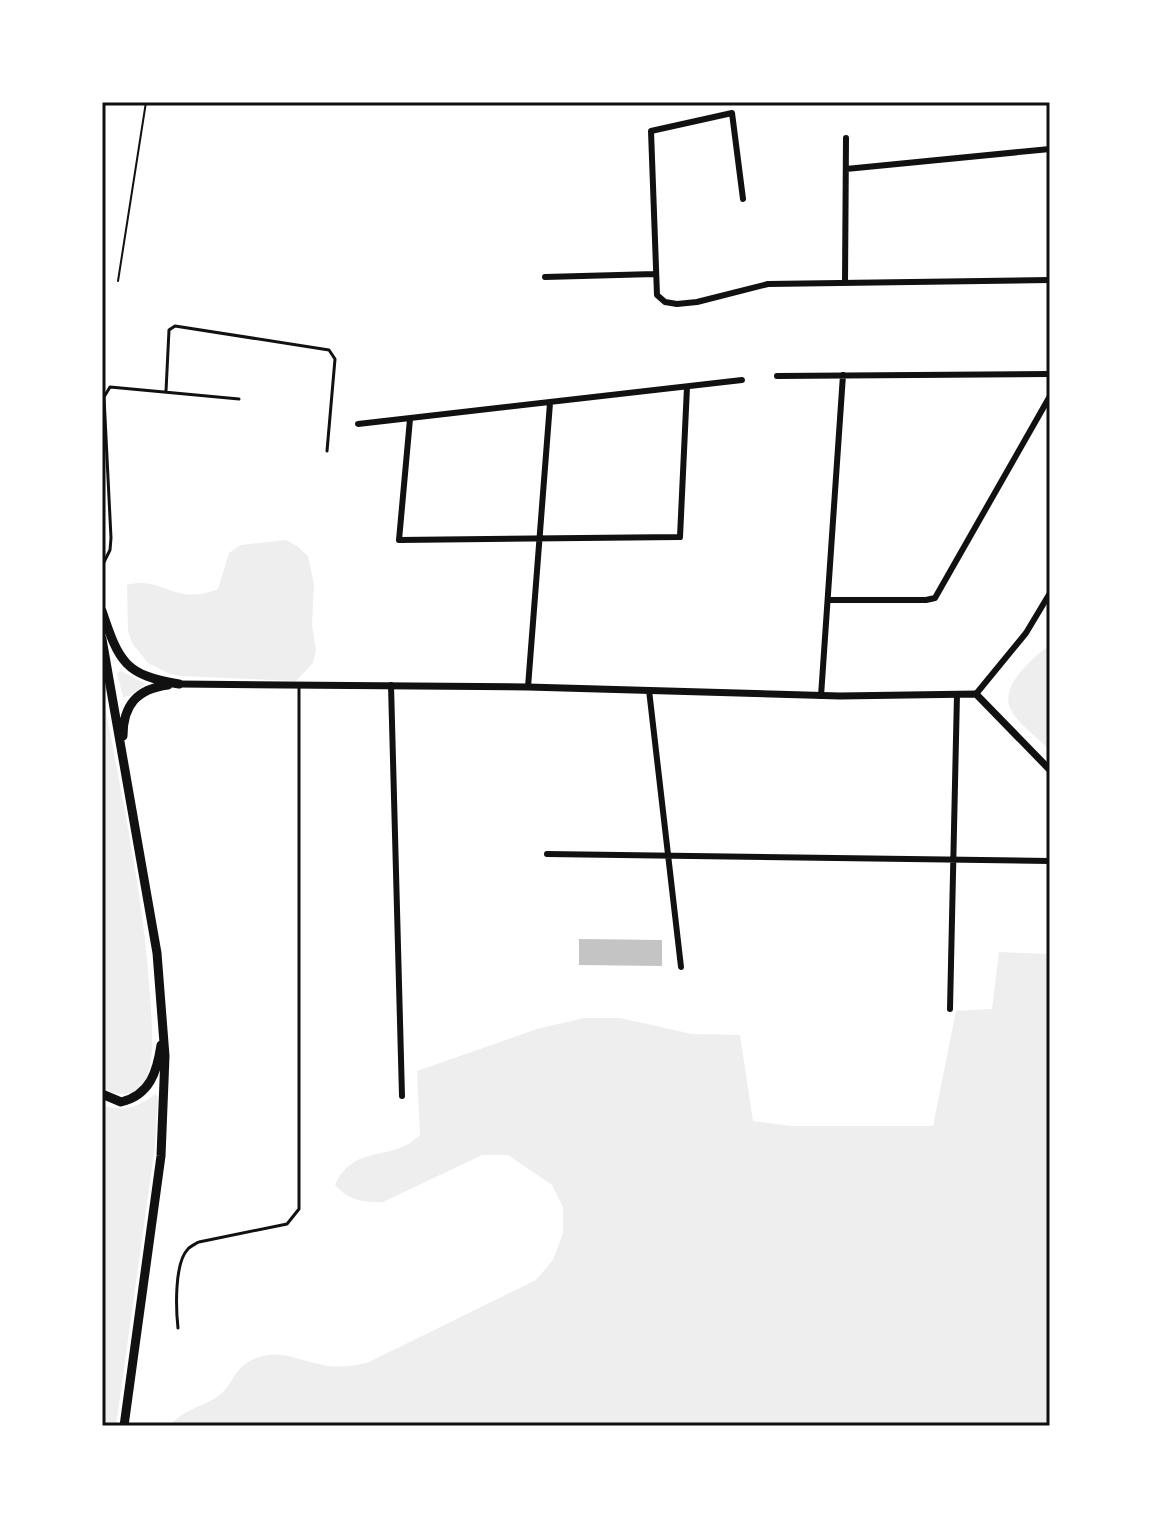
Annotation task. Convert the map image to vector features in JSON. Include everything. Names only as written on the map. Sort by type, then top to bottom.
[{"type":"main road","points":[[102,611],[110,636],[127,666],[150,679],[179,684]]},
{"type":"main road","points":[[102,639],[157,953],[164,1022],[161,1156],[124,1426]]},
{"type":"main road","points":[[122,751],[123,725],[129,703],[139,693],[154,687],[179,684]]},
{"type":"main road","points":[[102,1094],[121,1102],[142,1093],[155,1072],[164,1022]]},
{"type":"street","points":[[743,199],[732,113],[651,131],[655,274],[657,295],[665,302],[697,302],[768,284],[1050,280]]},
{"type":"street","points":[[845,283],[846,138]]},
{"type":"street","points":[[846,169],[1050,149]]},
{"type":"street","points":[[545,277],[655,274]]},
{"type":"street","points":[[777,376],[1050,374]]},
{"type":"street","points":[[821,696],[843,375]]},
{"type":"street","points":[[358,424],[742,380]]},
{"type":"street","points":[[410,419],[399,540],[680,537],[687,387]]},
{"type":"street","points":[[828,600],[935,598],[1050,396]]},
{"type":"street","points":[[528,687],[550,403]]},
{"type":"street","points":[[976,694],[1026,633],[1050,593]]},
{"type":"street","points":[[179,684],[528,687],[821,696],[976,694],[1050,770]]},
{"type":"street","points":[[391,685],[402,1096]]},
{"type":"street","points":[[649,690],[681,967]]},
{"type":"street","points":[[950,1009],[957,694]]},
{"type":"street","points":[[547,854],[1050,861]]},
{"type":"lane","points":[[166,391],[169,330],[175,326],[329,350],[335,359],[327,451]]},
{"type":"lane","points":[[102,566],[110,550],[111,538],[104,397],[110,387],[239,399]]},
{"type":"lane","points":[[178,1328],[178,1283],[182,1258],[188,1249],[199,1242],[287,1224],[299,1209],[299,684]]},
{"type":"path","points":[[118,281],[146,102]]},
{"type":"shaded area","points":[[286,540],[308,556],[314,584],[312,625],[316,650],[313,663],[296,681],[170,674],[148,663],[132,643],[128,631],[127,585],[150,584],[179,593],[203,594],[218,589],[229,553],[241,545]]},
{"type":"shaded area","points":[[1050,645],[1050,751],[1019,721],[1008,701],[1013,682]]},
{"type":"shaded area","points":[[121,671],[146,684],[123,697],[117,673]]},
{"type":"shaded area","points":[[102,688],[137,881],[152,1017],[150,1068],[140,1089],[128,1094],[115,1093],[102,1087]]},
{"type":"shaded area","points":[[999,952],[1050,954],[1050,1426],[170,1426],[187,1412],[221,1394],[241,1367],[256,1358],[275,1354],[323,1365],[367,1363],[536,1280],[553,1260],[563,1233],[563,1207],[552,1185],[508,1155],[482,1155],[383,1202],[356,1200],[335,1185],[352,1163],[397,1149],[420,1135],[417,1071],[537,1029],[584,1018],[620,1018],[692,1034],[740,1035],[753,1121],[792,1126],[933,1126],[956,1011],[992,1009]]},
{"type":"shaded area","points":[[155,1094],[158,1097],[155,1146],[116,1426],[102,1426],[102,1105],[130,1107]]},
{"type":"building","points":[[579,939],[662,940],[662,966],[579,965]]}]
